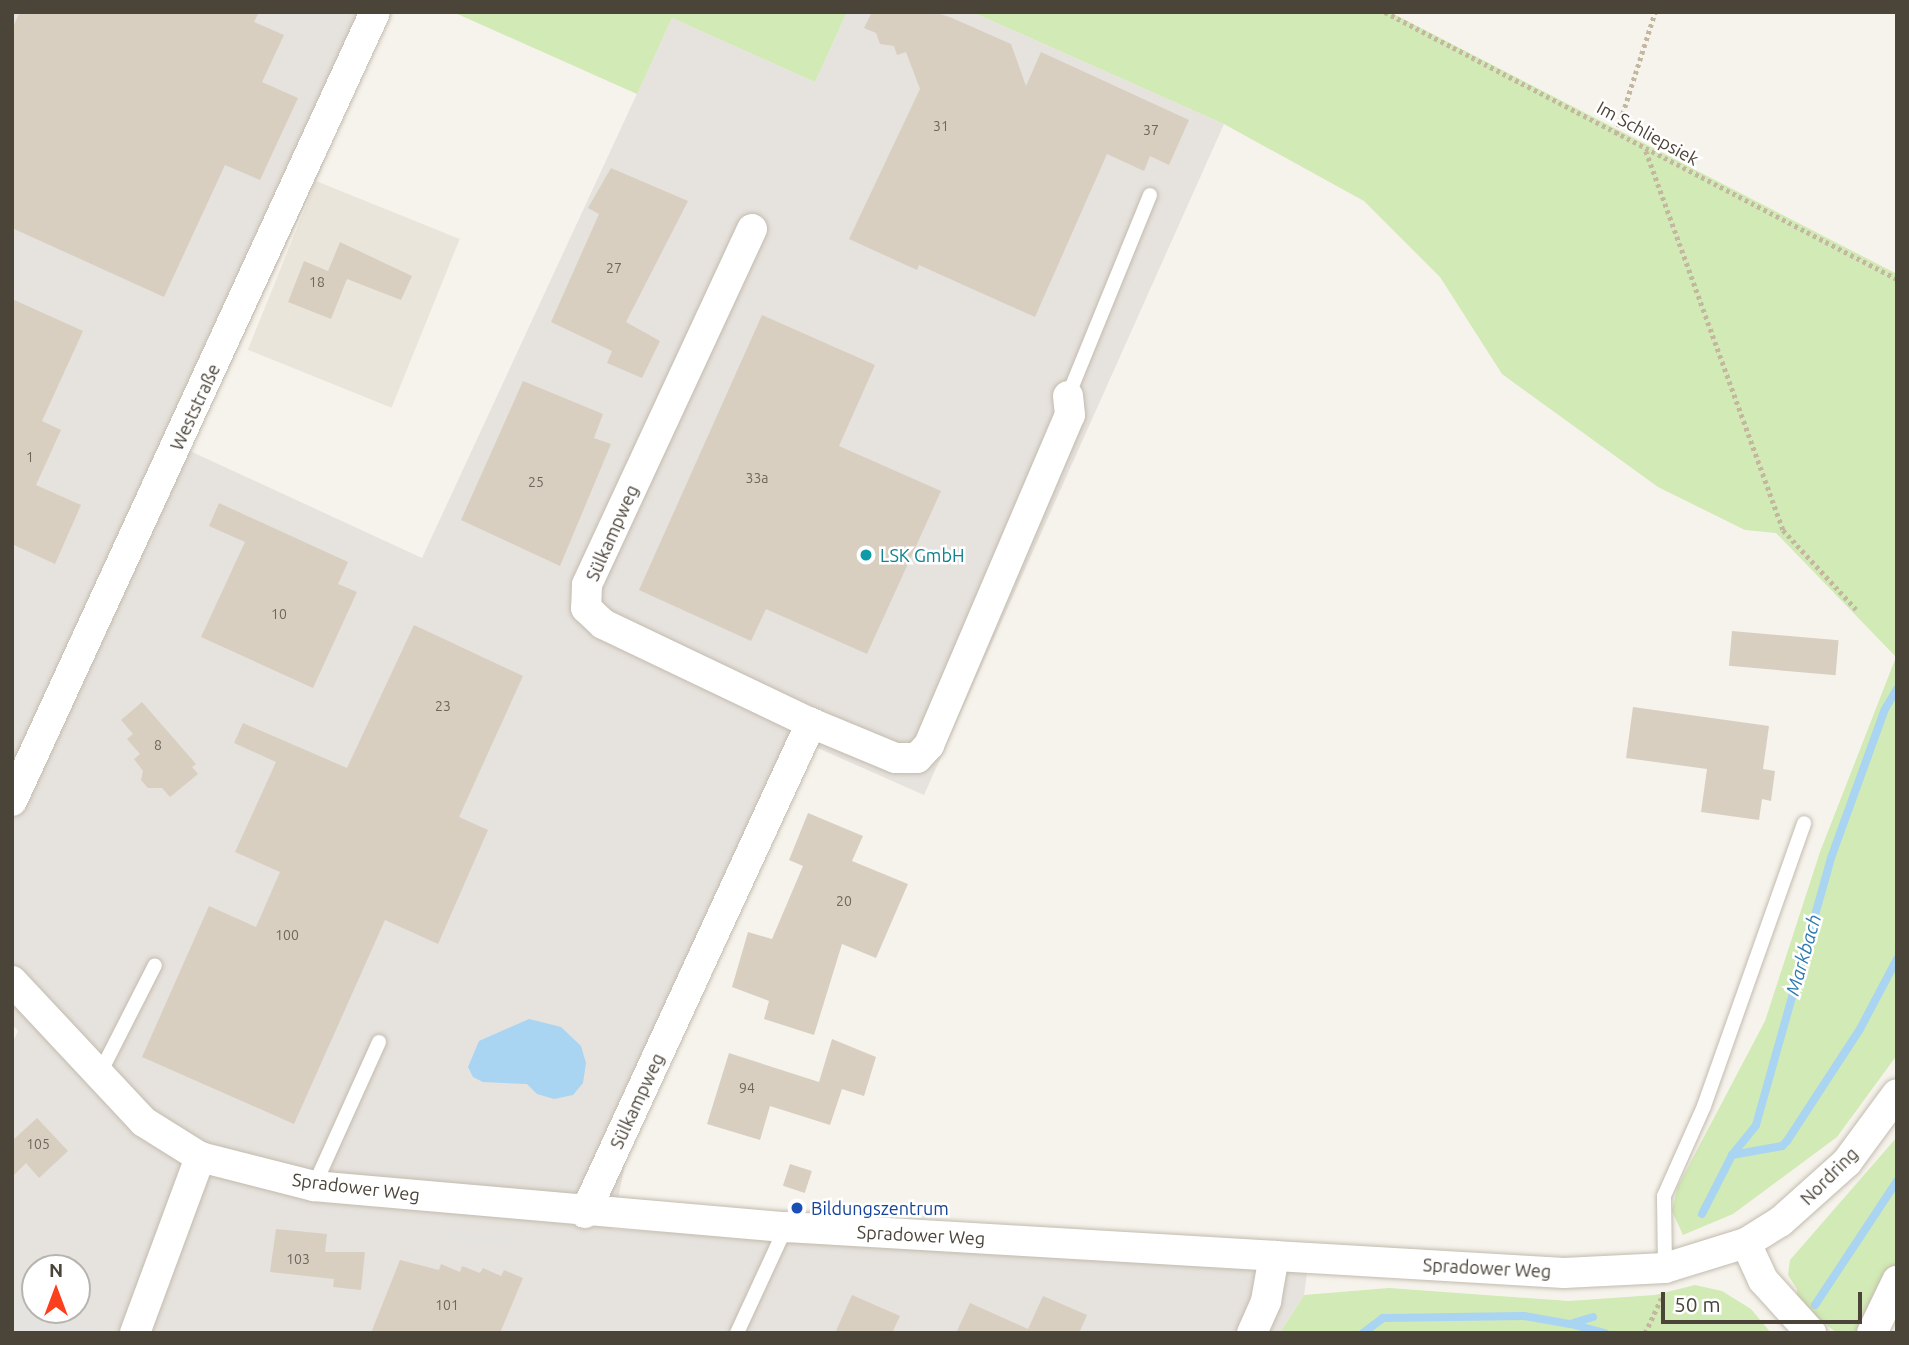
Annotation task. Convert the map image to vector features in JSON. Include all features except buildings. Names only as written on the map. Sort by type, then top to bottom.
[{"type":"street","name":"Weststraße","points":[[12,801],[375,12]]},
{"type":"street","name":"Sülkampweg","points":[[752,229],[587,585],[586,608],[603,624],[811,723],[895,758],[917,758],[929,746],[1070,415],[1068,396]]},
{"type":"street","name":"Sülkampweg","points":[[585,1213],[811,723]]},
{"type":"street","name":"Spradower Weg","points":[[12,981],[98,1076],[144,1122],[200,1157],[314,1186],[585,1213],[1563,1273],[1665,1268],[1746,1242]]},
{"type":"street","name":"Nordring","points":[[1746,1242],[1780,1222],[1840,1170],[1897,1094]]},
{"type":"street","points":[[135,1333],[200,1157]]},
{"type":"street","points":[[1746,1242],[1763,1280],[1811,1333]]},
{"type":"street","points":[[1252,1333],[1266,1301],[1274,1255]]},
{"type":"street","points":[[1872,1333],[1897,1280]]},
{"type":"lane","points":[[1068,396],[1150,195]]},
{"type":"lane","points":[[1665,1268],[1664,1196],[1704,1106],[1804,823]]},
{"type":"lane","points":[[98,1076],[155,965]]},
{"type":"lane","points":[[314,1186],[379,1042]]},
{"type":"lane","points":[[737,1333],[786,1227]]},
{"type":"path","name":"Im Schliepsiek","points":[[1385,12],[1897,279]]},
{"type":"path","points":[[1616,134],[1655,12]]},
{"type":"path","points":[[1646,150],[1783,530],[1856,609]]},
{"type":"path","points":[[1644,1333],[1664,1294],[1665,1268]]},
{"type":"shaded area","points":[[12,12],[385,12],[316,181],[190,451],[422,558],[672,18],[815,82],[847,12],[972,12],[1224,124],[924,795],[813,746],[627,1155],[612,1229],[1307,1273],[1304,1295],[1280,1333],[12,1333],[12,1044],[18,1031],[12,1024]]},
{"type":"shaded area","points":[[316,181],[460,239],[392,408],[248,350]]},
{"type":"shaded area","points":[[450,1231],[511,1236],[510,1246],[449,1241]]},
{"type":"shaded area","points":[[12,1294],[21,1298],[21,1324],[86,1324],[108,1333],[15,1333]]},
{"type":"green space","points":[[453,12],[847,12],[815,82],[672,18],[637,94]]},
{"type":"green space","points":[[972,12],[1390,12],[1897,274],[1897,1055],[1837,1137],[1733,1214],[1683,1235],[1672,1211],[1677,1188],[1765,1021],[1820,852],[1896,657],[1776,533],[1745,530],[1658,487],[1502,374],[1440,277],[1364,201],[1224,124]]},
{"type":"green space","points":[[1897,1137],[1897,1266],[1866,1333],[1837,1333],[1797,1302],[1797,1289],[1788,1275],[1790,1260]]},
{"type":"green space","points":[[1695,1285],[1722,1291],[1751,1309],[1771,1333],[1280,1333],[1304,1295],[1389,1288],[1569,1301],[1655,1295]]},
{"type":"water","points":[[529,1019],[561,1027],[581,1046],[586,1063],[583,1083],[573,1095],[554,1099],[537,1094],[527,1084],[483,1082],[473,1077],[468,1067],[479,1041]]},
{"type":"waterway","name":"Markbach","points":[[1702,1214],[1732,1155],[1756,1125],[1831,858],[1885,709],[1897,689]]},
{"type":"waterway","points":[[1732,1155],[1782,1146],[1787,1141],[1860,1029],[1897,959]]},
{"type":"waterway","points":[[1815,1305],[1897,1181]]},
{"type":"waterway","name":"Markbach","points":[[1363,1333],[1383,1318],[1524,1316],[1570,1324],[1593,1317]]},
{"type":"waterway","points":[[1571,1324],[1605,1333]]},
{"type":"place","name":"LSK GmbH","points":[[866,555]]},
{"type":"place","name":"Bildungszentrum","points":[[797,1208]]}]
